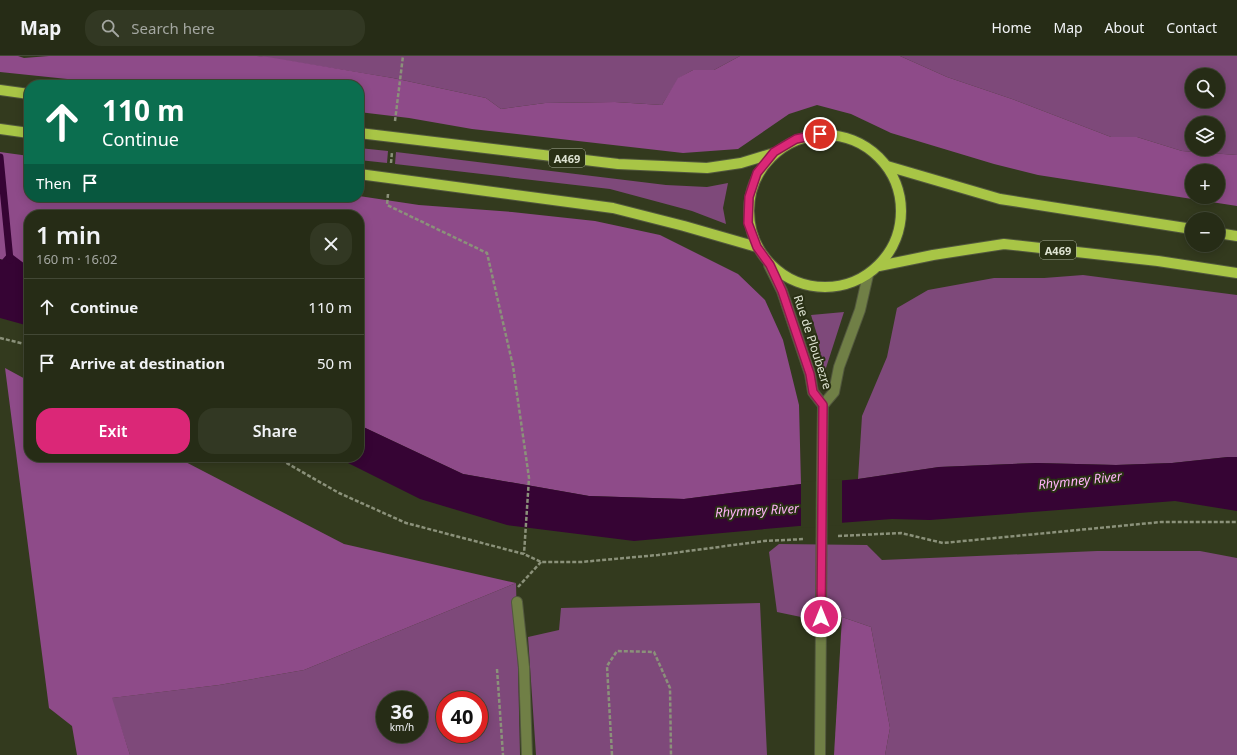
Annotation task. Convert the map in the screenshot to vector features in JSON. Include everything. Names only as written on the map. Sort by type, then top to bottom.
[{"type":"main road","points":[[0,90],[24,93]]},
{"type":"main road","points":[[0,129],[24,132]]},
{"type":"main road","name":"A469","points":[[364,134],[618,164],[700,168],[741,163],[774,152]]},
{"type":"main road","points":[[827,134],[846,137],[869,148],[887,166],[897,185],[901,207],[900,228],[892,248],[879,266],[868,275],[842,286],[813,287],[787,278],[770,265],[757,247],[748,223],[749,197],[757,173],[774,152],[796,139],[827,134]]},
{"type":"main road","points":[[887,166],[1000,199],[1185,228]]},
{"type":"main road","points":[[364,175],[613,208],[757,247]]},
{"type":"main road","points":[[1225,234],[1237,236]]},
{"type":"main road","name":"A469","points":[[879,266],[932,255],[1004,244],[1158,261],[1237,273]]},
{"type":"street","name":"Rue de Ploubezre","points":[[770,265],[782,291],[810,374],[813,392],[823,405],[820,755]]},
{"type":"street","name":"Rue de Ploubezre","points":[[823,405],[834,392],[839,367],[860,310],[868,275]]},
{"type":"street","points":[[517,602],[524,667],[527,755]]},
{"type":"path","points":[[395,121],[403,56]]},
{"type":"path","points":[[391,164],[392,152]]},
{"type":"path","points":[[388,194],[387,205],[487,253],[513,366],[529,478],[524,554]]},
{"type":"path","points":[[0,338],[24,344]]},
{"type":"path","points":[[285,462],[339,493],[406,523],[524,554],[541,562],[581,562],[658,555],[764,541],[808,538]]},
{"type":"path","points":[[838,536],[901,533],[943,543],[1161,522],[1237,522]]},
{"type":"path","points":[[517,602],[516,589],[541,562]]},
{"type":"path","points":[[612,755],[608,666],[617,651],[654,652],[670,688],[671,755]]},
{"type":"path","points":[[497,669],[503,755]]},
{"type":"shaded area","points":[[0,56],[18,56],[24,58],[49,56],[268,57],[393,78],[486,98],[501,109],[545,103],[615,102],[662,105],[678,78],[693,70],[714,70],[740,56],[900,56],[947,77],[1012,99],[1111,137],[1137,137],[1185,151],[1185,156],[1237,155],[1237,206],[1224,204],[1225,164],[1185,164],[1185,198],[1038,175],[994,164],[891,133],[851,114],[817,105],[789,114],[738,149],[683,153],[472,129],[409,118],[364,113],[364,80],[77,80],[0,72]]},
{"type":"shaded area","points":[[257,56],[740,56],[714,70],[693,70],[679,78],[662,105],[615,102],[545,103],[501,109],[486,98],[393,78]]},
{"type":"shaded area","points":[[900,56],[1237,56],[1237,155],[1225,154],[1225,116],[1185,116],[1185,151],[1182,151],[1137,137],[1111,137],[1012,99],[947,77]]},
{"type":"shaded area","points":[[364,149],[388,151],[387,163],[364,161]]},
{"type":"shaded area","points":[[0,152],[24,155],[24,202],[364,202],[364,197],[419,205],[512,212],[595,221],[660,235],[738,274],[765,300],[783,340],[799,405],[801,484],[684,499],[589,496],[463,474],[364,427],[364,210],[24,210],[24,266],[0,259]]},
{"type":"shaded area","points":[[396,152],[666,185],[707,187],[728,183],[723,208],[726,224],[692,211],[610,189],[395,164]]},
{"type":"shaded area","points":[[1083,275],[1237,295],[1237,457],[1172,463],[1116,465],[1037,463],[939,467],[858,479],[862,416],[887,357],[897,308],[928,290],[994,278],[1044,278]]},
{"type":"shaded area","points":[[844,312],[825,371],[823,371],[818,338],[811,315]]},
{"type":"shaded area","points":[[5,368],[24,378],[24,462],[186,462],[344,544],[516,583],[304,670],[219,685],[112,698],[130,755],[77,755],[72,726],[49,708]]},
{"type":"shaded area","points":[[779,544],[867,545],[882,560],[1097,551],[1200,551],[1237,558],[1237,755],[885,755],[890,728],[871,627],[842,617],[801,617],[777,612],[769,552]]},
{"type":"shaded area","points":[[516,583],[520,755],[130,755],[111,698],[219,685],[304,670]]},
{"type":"shaded area","points":[[760,603],[767,755],[536,755],[528,637],[559,630],[561,608]]},
{"type":"shaded area","points":[[842,617],[871,627],[890,728],[885,755],[834,755]]},
{"type":"water","points":[[9,252],[24,263],[24,325],[0,318],[0,259],[2,260]]},
{"type":"water","name":"Rhymney River","points":[[364,427],[463,474],[589,496],[684,499],[801,484],[858,479],[939,467],[1037,463],[1116,465],[1172,463],[1237,457],[1237,511],[1175,501],[930,520],[892,519],[634,541],[507,525],[420,499],[346,462],[364,462]]},
{"type":"pier","points":[[842,479],[842,525],[801,528],[801,482]]},
{"type":"waterway","points":[[0,157],[10,260]]},
{"type":"route","points":[[820,134],[796,139],[774,152],[757,173],[749,197],[748,223],[757,247],[770,265],[782,291],[810,374],[813,392],[823,405],[821,617]]}]
